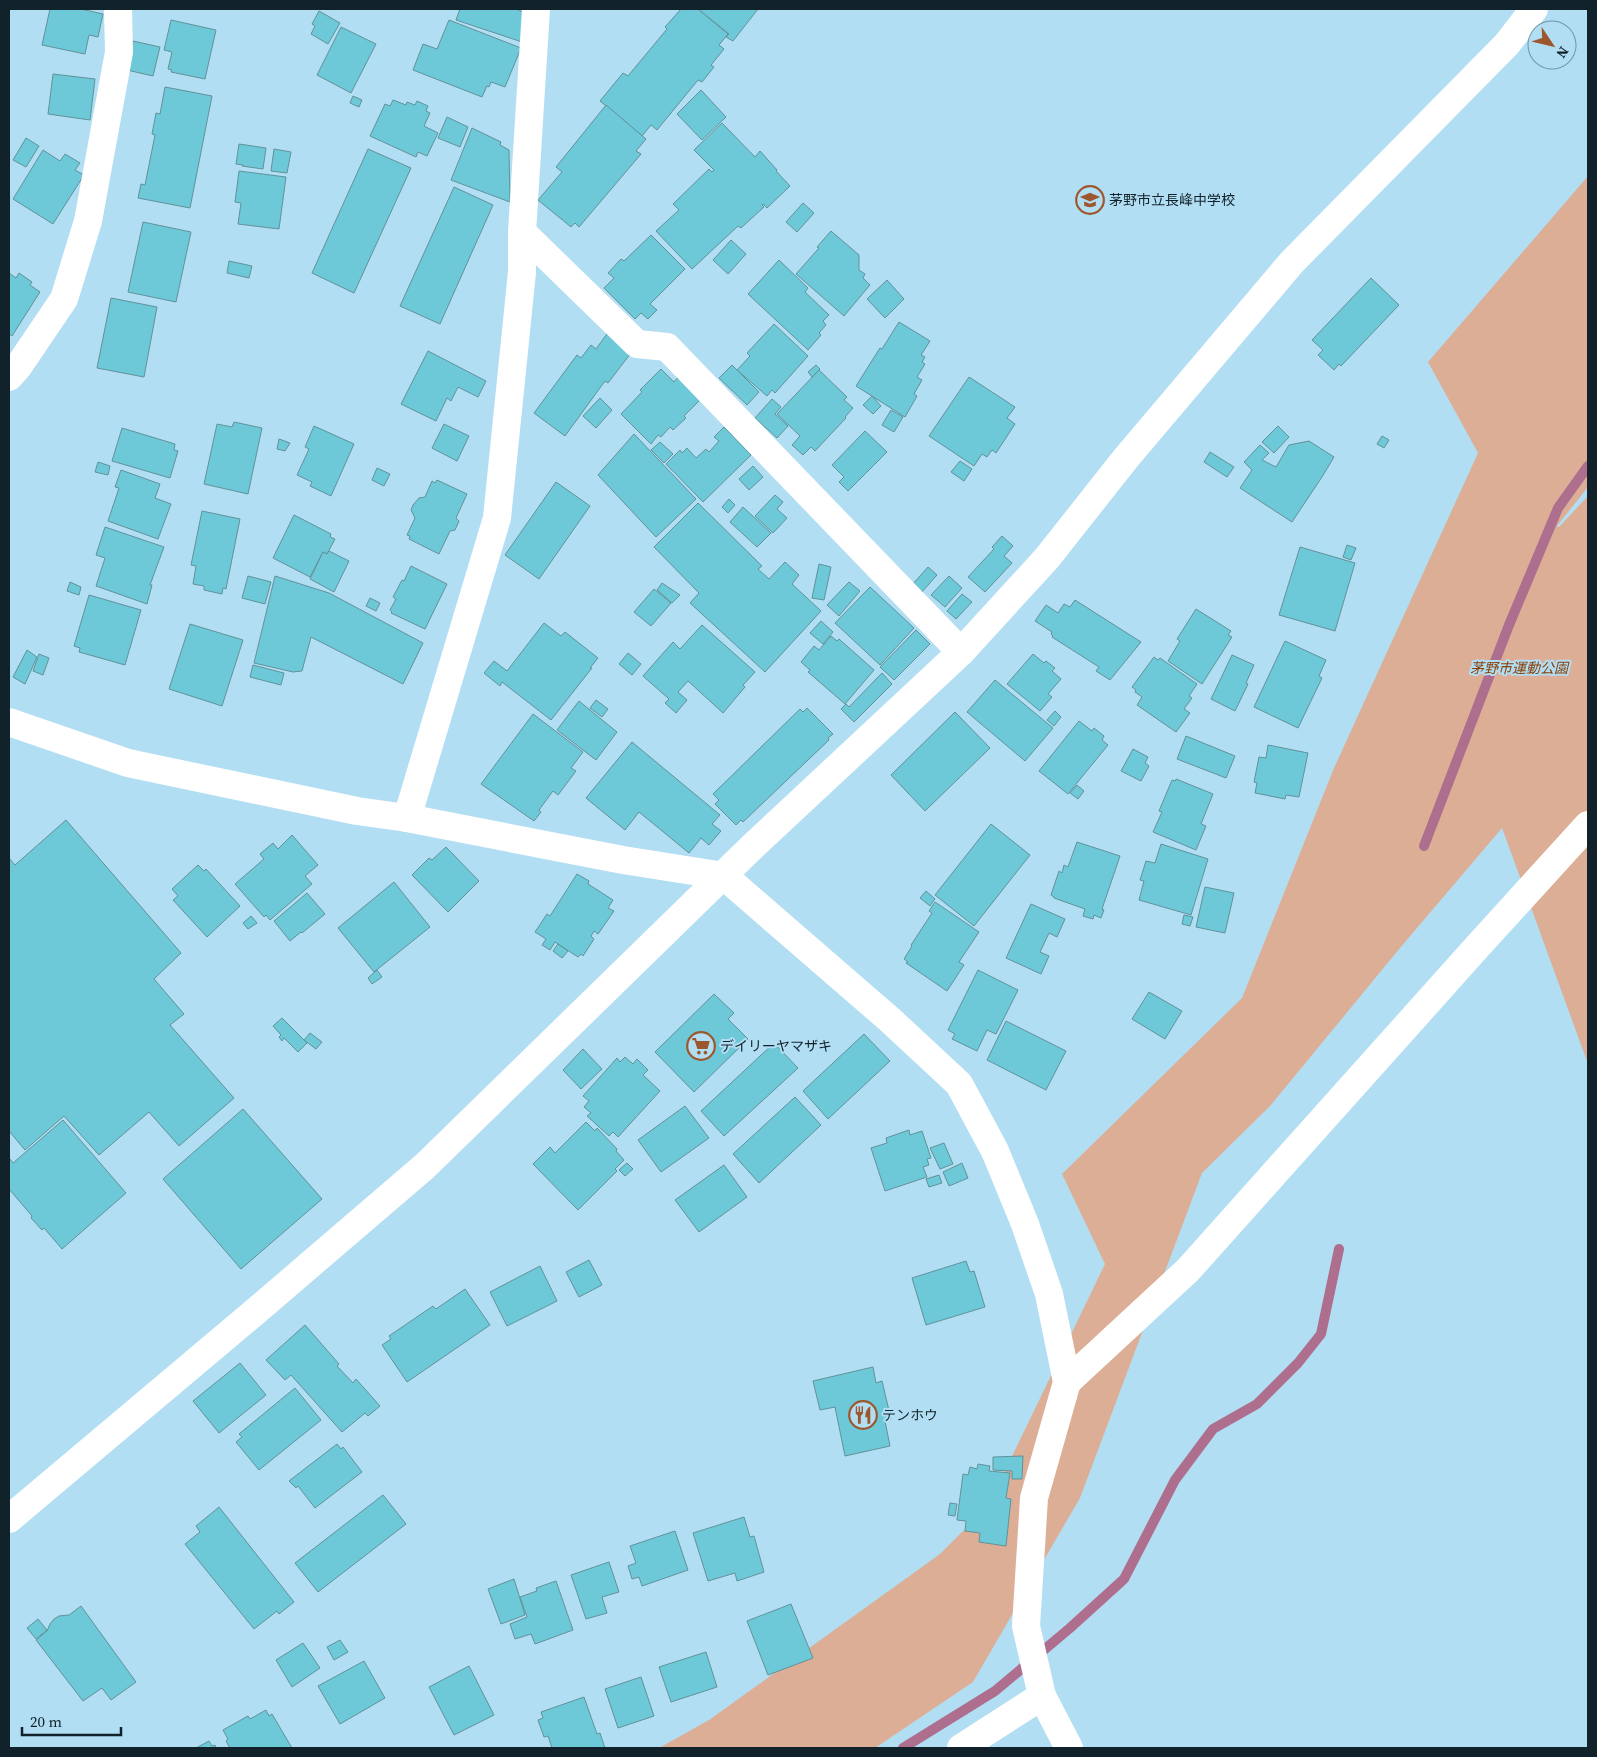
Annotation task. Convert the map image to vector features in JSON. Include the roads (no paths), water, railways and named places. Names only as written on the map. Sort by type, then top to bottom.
[{"type":"street","points":[[9,377],[18,367],[64,299],[88,221],[119,52],[118,9]]},
{"type":"street","points":[[407,818],[498,518],[522,272],[522,232],[536,9]]},
{"type":"street","points":[[9,1519],[256,1311],[424,1166],[752,847],[961,652],[1047,558],[1126,458],[1292,262],[1508,44],[1534,9]]},
{"type":"street","points":[[522,232],[637,344],[667,347],[961,652]]},
{"type":"street","points":[[9,722],[128,764],[357,811],[407,818],[624,860],[724,876],[889,1018],[959,1084],[995,1151],[1025,1224],[1049,1294],[1067,1382],[1034,1498],[1026,1626],[1042,1696],[1069,1748]]},
{"type":"street","points":[[1067,1382],[1188,1270],[1588,825]]},
{"type":"street","points":[[961,1748],[1042,1696]]},
{"type":"waterway","points":[[1424,846],[1509,625],[1558,508],[1588,466]]},
{"type":"waterway","points":[[903,1748],[995,1691],[1070,1628],[1124,1579],[1175,1480],[1213,1429],[1257,1404],[1298,1363],[1321,1334],[1339,1249]]},
{"type":"place","name":"茅野市立長峰中学校","points":[[1090,200]]},
{"type":"place","name":"デイリーヤマザキ","points":[[701,1046]]},
{"type":"place","name":"テンホウ","points":[[863,1415]]},
{"type":"park label","name":"茅野市運動公園","points":[[1519,668]]}]
